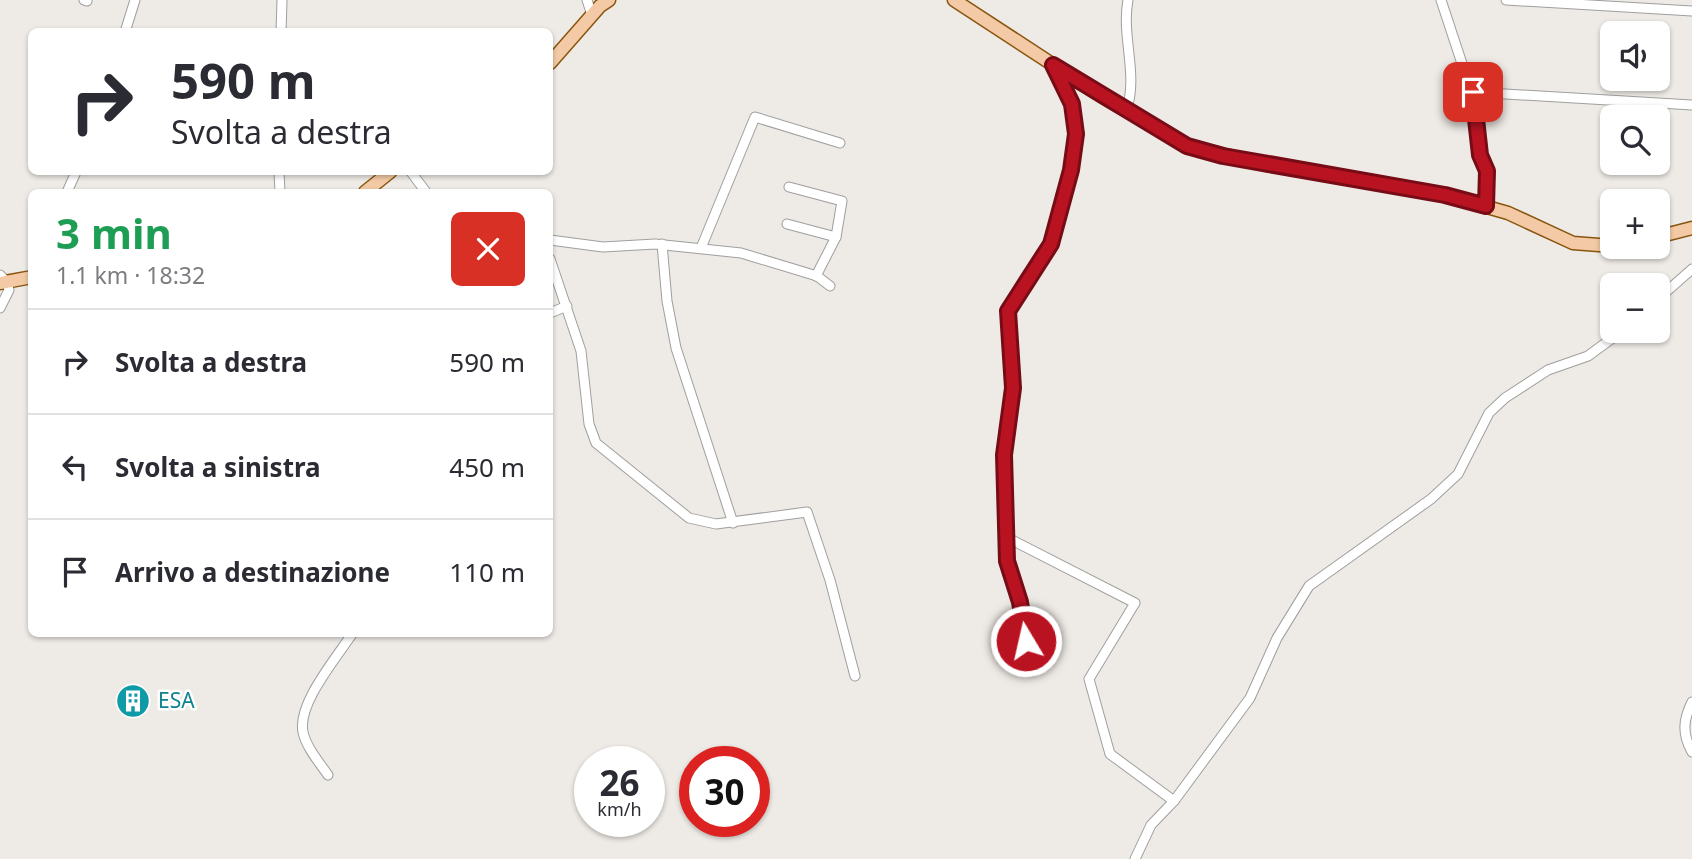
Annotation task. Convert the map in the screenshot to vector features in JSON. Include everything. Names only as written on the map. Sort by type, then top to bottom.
[{"type":"main road","points":[[553,60],[592,15],[609,0]]},
{"type":"main road","points":[[954,0],[1126,111],[1187,146],[1223,156],[1445,195],[1508,213],[1573,243],[1600,245]]},
{"type":"main road","points":[[369,189],[386,175]]},
{"type":"main road","points":[[1670,234],[1692,228]]},
{"type":"main road","points":[[2,280],[28,275]]},
{"type":"street","points":[[126,28],[135,0]]},
{"type":"street","points":[[281,28],[282,0]]},
{"type":"street","points":[[587,0],[592,15]]},
{"type":"street","points":[[1126,111],[1130,85],[1126,36],[1128,0]]},
{"type":"street","points":[[1441,0],[1473,92],[1479,146],[1487,171],[1486,206]]},
{"type":"street","points":[[1506,0],[1692,11]]},
{"type":"street","points":[[1032,671],[1020,602],[1007,561],[1004,455],[1013,388],[1008,311],[1051,244],[1071,170],[1076,134],[1072,104],[1053,65]]},
{"type":"street","points":[[1473,92],[1692,105]]},
{"type":"street","points":[[701,248],[755,117],[840,143]]},
{"type":"street","points":[[789,187],[842,201],[836,237],[816,276]]},
{"type":"street","points":[[786,224],[836,237]]},
{"type":"street","points":[[553,240],[603,247],[662,244],[741,253],[816,276],[830,286]]},
{"type":"street","points":[[662,244],[667,301],[676,348],[733,523]]},
{"type":"street","points":[[553,267],[581,351],[589,424],[596,443],[688,518],[716,524],[807,512],[830,580],[855,676]]},
{"type":"street","points":[[1670,288],[1692,269]]},
{"type":"street","points":[[0,307],[9,290],[2,280]]},
{"type":"street","points":[[553,312],[568,306]]},
{"type":"street","points":[[1135,859],[1151,825],[1174,801],[1250,698],[1277,638],[1309,586],[1431,499],[1458,474],[1489,413],[1505,398],[1548,370],[1588,356],[1606,343]]},
{"type":"street","points":[[1008,538],[1135,603],[1089,679],[1089,689],[1103,720],[1110,754],[1174,801]]},
{"type":"street","points":[[328,775],[303,735],[303,715],[350,637]]},
{"type":"street","points":[[1692,702],[1686,713],[1684,732],[1692,752]]},
{"type":"place","name":"ESA","points":[[133,701]]},
{"type":"route","points":[[1026,641],[1020,602],[1007,561],[1009,545],[1004,455],[1013,388],[1013,353],[1008,329],[1008,311],[1051,244],[1071,170],[1076,134],[1072,104],[1053,65],[1113,104],[1187,146],[1223,156],[1445,195],[1486,206],[1487,171],[1480,155],[1473,92]]}]
